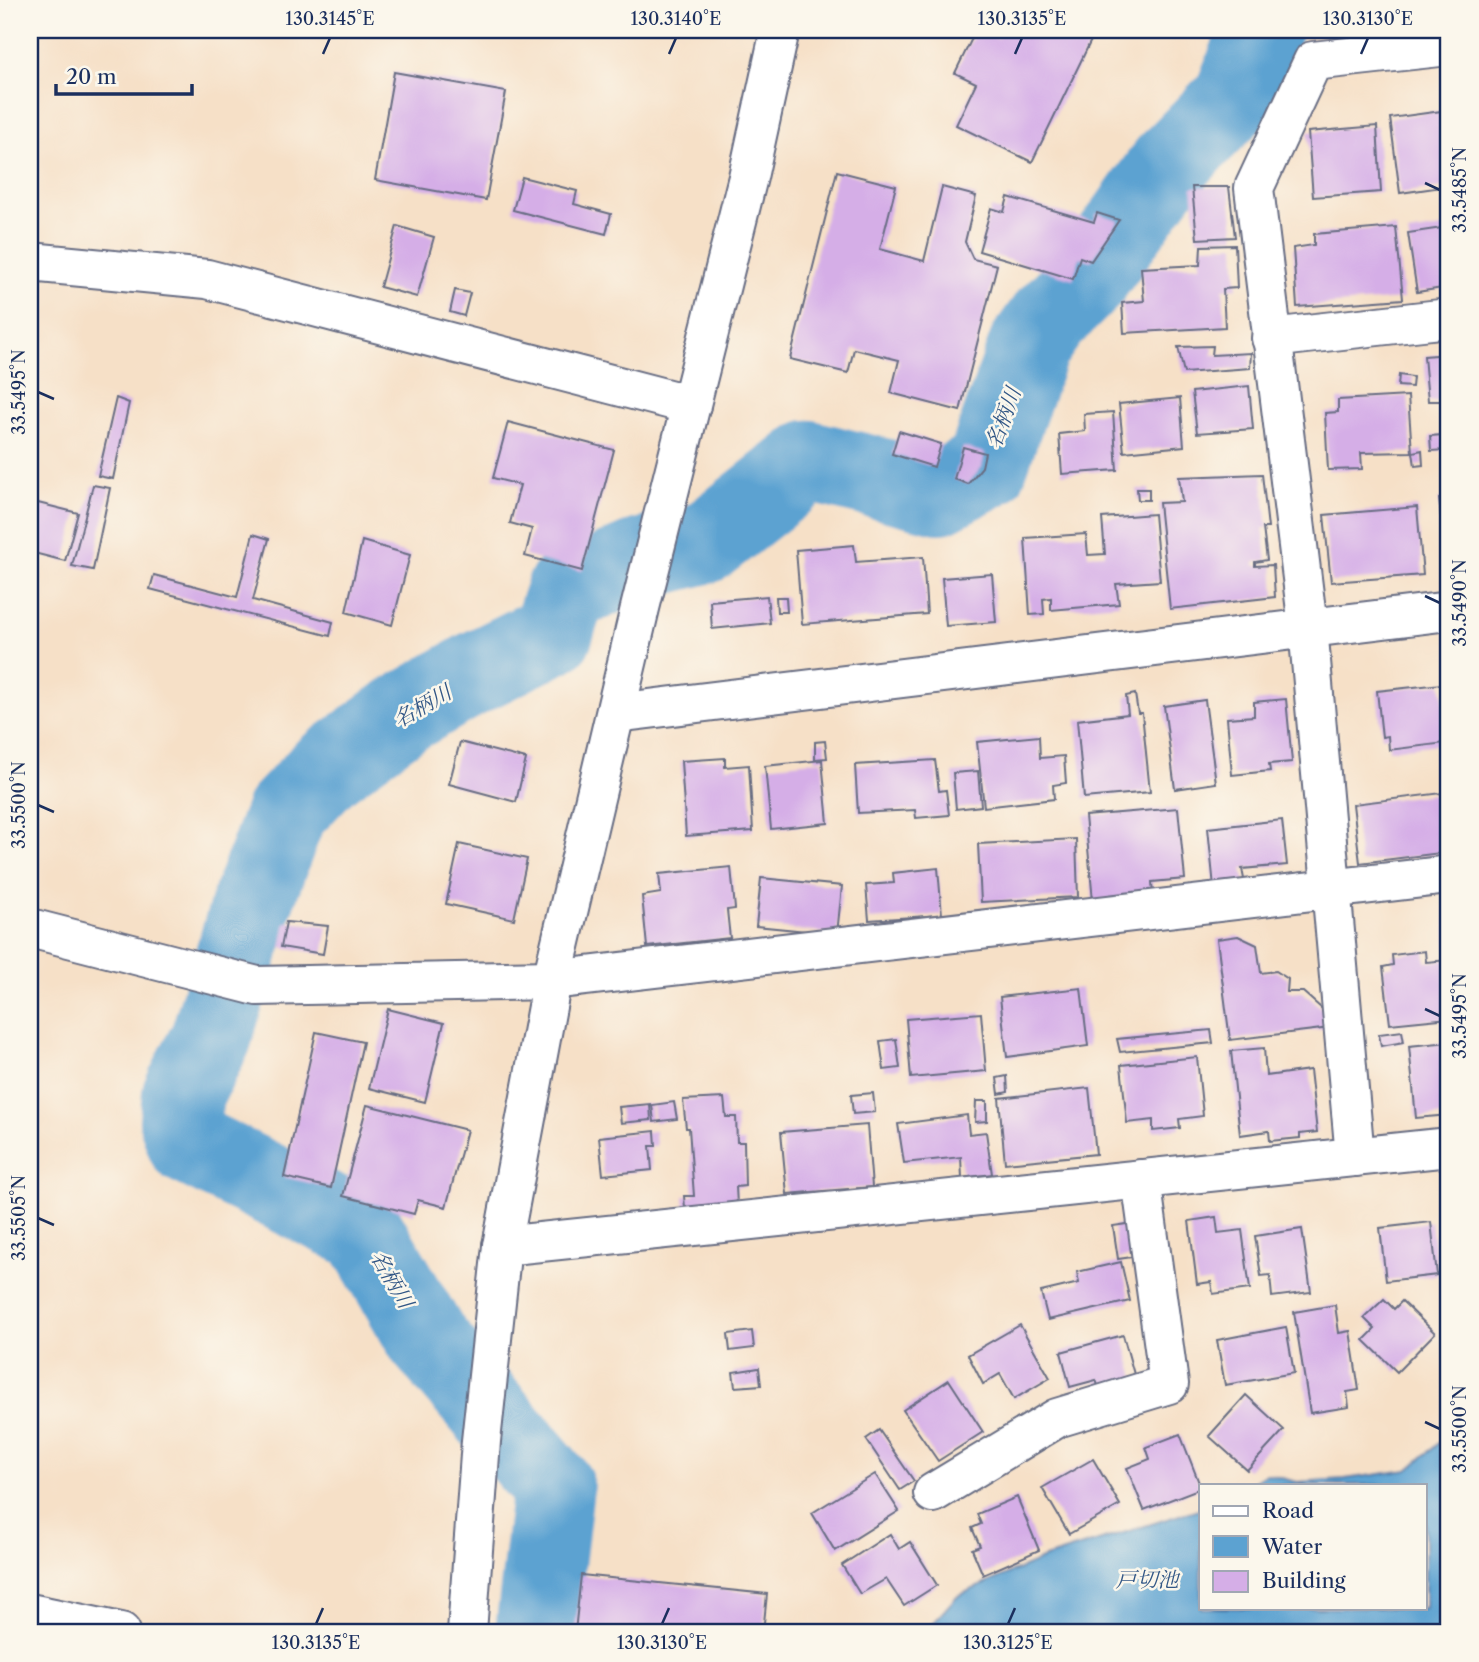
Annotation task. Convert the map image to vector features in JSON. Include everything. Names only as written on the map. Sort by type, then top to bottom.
[{"type":"street","points":[[467,1632],[481,1441],[502,1246],[552,980],[640,608],[748,177],[780,30]]},
{"type":"street","points":[[1355,1157],[1329,889],[1308,627],[1254,188],[1313,61],[1449,46]]},
{"type":"street","points":[[30,262],[207,279],[691,405]]},
{"type":"street","points":[[1271,338],[1449,318]]},
{"type":"street","points":[[616,713],[1449,611]]},
{"type":"street","points":[[30,928],[257,986],[552,980],[1449,875]]},
{"type":"street","points":[[502,1246],[1449,1147]]},
{"type":"street","points":[[933,1493],[1057,1419],[1169,1384],[1141,1179]]},
{"type":"street","points":[[30,1614],[121,1632]]},
{"type":"water","name":"戸切池","points":[[1449,1429],[1449,1632],[925,1632],[957,1596],[1042,1559],[1199,1509],[1199,1610],[1426,1610],[1426,1484],[1251,1484],[1266,1474],[1297,1482],[1345,1479],[1408,1470],[1445,1438]]},
{"type":"building","points":[[976,30],[998,38],[1002,30],[1096,30],[1032,162],[956,125],[976,83],[955,73]]},
{"type":"building","points":[[1334,30],[1378,30],[1378,34],[1335,38]]},
{"type":"building","points":[[394,72],[506,92],[486,200],[375,180]]},
{"type":"building","points":[[1449,110],[1449,186],[1400,193],[1390,118]]},
{"type":"building","points":[[1377,126],[1381,192],[1313,197],[1308,132]]},
{"type":"building","points":[[837,171],[896,186],[880,249],[924,261],[942,187],[976,196],[965,242],[973,259],[997,265],[960,411],[891,393],[899,360],[854,349],[848,373],[790,359]]},
{"type":"building","points":[[522,177],[577,191],[574,204],[611,214],[606,234],[513,210]]},
{"type":"building","points":[[1192,187],[1229,187],[1235,237],[1197,239]]},
{"type":"building","points":[[1008,197],[1094,222],[1097,213],[1119,220],[1091,261],[1080,257],[1073,279],[979,251],[991,208],[1004,212]]},
{"type":"building","points":[[397,226],[434,237],[417,297],[380,287]]},
{"type":"building","points":[[1396,227],[1403,299],[1297,307],[1293,248],[1314,245],[1314,234]]},
{"type":"building","points":[[1449,227],[1449,287],[1417,292],[1408,233]]},
{"type":"building","points":[[1235,245],[1237,288],[1223,289],[1225,327],[1124,333],[1122,303],[1144,301],[1141,268],[1200,265],[1201,246]]},
{"type":"building","points":[[455,290],[470,293],[464,316],[450,312]]},
{"type":"building","points":[[1213,346],[1212,355],[1251,353],[1250,368],[1184,373],[1178,347]]},
{"type":"building","points":[[1449,354],[1447,463],[1446,450],[1431,451],[1430,436],[1443,435],[1441,401],[1428,401],[1424,356]]},
{"type":"building","points":[[1399,375],[1413,377],[1412,387],[1398,386]]},
{"type":"building","points":[[1249,386],[1253,429],[1197,433],[1192,392]]},
{"type":"building","points":[[1408,396],[1412,452],[1361,453],[1362,469],[1328,470],[1325,413],[1338,412],[1338,400]]},
{"type":"building","points":[[116,398],[129,403],[113,479],[98,476]]},
{"type":"building","points":[[1180,398],[1184,446],[1124,452],[1119,404]]},
{"type":"building","points":[[1113,412],[1117,470],[1062,474],[1059,434],[1085,431],[1084,414]]},
{"type":"building","points":[[508,422],[614,450],[582,571],[525,556],[532,529],[510,523],[520,485],[493,478]]},
{"type":"building","points":[[899,431],[941,444],[934,467],[892,454]]},
{"type":"building","points":[[963,447],[985,453],[982,467],[968,484],[954,479]]},
{"type":"building","points":[[1422,450],[1423,465],[1415,466],[1413,452]]},
{"type":"building","points":[[1262,474],[1268,528],[1263,528],[1267,560],[1255,562],[1255,566],[1273,565],[1275,597],[1170,609],[1159,503],[1182,502],[1179,477]]},
{"type":"building","points":[[93,485],[110,488],[93,570],[72,566]]},
{"type":"building","points":[[1137,489],[1149,489],[1149,500],[1138,500]]},
{"type":"building","points":[[1449,498],[1449,564],[1446,564],[1439,499]]},
{"type":"building","points":[[30,501],[78,513],[65,561],[30,552]]},
{"type":"building","points":[[1417,507],[1423,575],[1331,582],[1324,515]]},
{"type":"building","points":[[1154,514],[1160,581],[1116,584],[1119,604],[1051,610],[1051,598],[1043,599],[1044,614],[1030,615],[1025,538],[1086,534],[1088,555],[1105,554],[1102,518]]},
{"type":"building","points":[[253,534],[269,539],[253,600],[333,622],[330,636],[150,589],[154,575],[237,597]]},
{"type":"building","points":[[362,541],[410,555],[392,625],[346,612]]},
{"type":"building","points":[[854,545],[856,562],[923,557],[927,614],[802,624],[796,550]]},
{"type":"building","points":[[992,574],[996,622],[946,626],[942,578]]},
{"type":"building","points":[[767,596],[770,623],[712,629],[710,601]]},
{"type":"building","points":[[776,597],[786,597],[787,612],[777,612]]},
{"type":"building","points":[[1441,684],[1447,720],[1443,720],[1446,743],[1389,750],[1388,736],[1382,737],[1377,691]]},
{"type":"building","points":[[1135,694],[1138,713],[1142,713],[1150,792],[1084,798],[1077,720],[1128,714],[1126,696]]},
{"type":"building","points":[[1286,699],[1292,762],[1269,764],[1270,771],[1232,775],[1227,718],[1254,716],[1254,702]]},
{"type":"building","points":[[1205,700],[1216,783],[1175,789],[1164,706]]},
{"type":"building","points":[[1039,736],[1040,758],[1064,756],[1066,783],[1053,785],[1054,799],[984,807],[977,742]]},
{"type":"building","points":[[825,741],[827,758],[815,759],[815,742]]},
{"type":"building","points":[[460,742],[526,759],[516,802],[449,784]]},
{"type":"building","points":[[725,758],[725,767],[749,765],[753,831],[686,836],[681,761]]},
{"type":"building","points":[[822,760],[828,823],[771,829],[765,766]]},
{"type":"building","points":[[935,760],[939,791],[946,790],[949,815],[916,818],[915,810],[858,813],[855,765]]},
{"type":"building","points":[[978,771],[981,806],[956,809],[953,773]]},
{"type":"building","points":[[1442,793],[1449,852],[1360,863],[1353,804]]},
{"type":"building","points":[[1178,808],[1185,879],[1152,882],[1153,895],[1093,901],[1085,816]]},
{"type":"building","points":[[1282,820],[1287,865],[1242,869],[1245,884],[1214,887],[1208,828]]},
{"type":"building","points":[[1076,839],[1078,897],[981,902],[978,844]]},
{"type":"building","points":[[459,844],[527,859],[514,919],[446,904]]},
{"type":"building","points":[[731,867],[735,909],[727,910],[730,938],[647,947],[642,896],[661,893],[659,874]]},
{"type":"building","points":[[938,868],[942,915],[869,920],[866,885],[894,883],[893,873]]},
{"type":"building","points":[[761,878],[842,886],[837,934],[756,926]]},
{"type":"building","points":[[1445,909],[1449,909],[1449,949],[1447,949]]},
{"type":"building","points":[[286,922],[328,926],[323,954],[281,947]]},
{"type":"building","points":[[1238,936],[1257,945],[1261,973],[1276,971],[1288,979],[1287,992],[1303,992],[1330,1016],[1330,1028],[1230,1040],[1217,939]]},
{"type":"building","points":[[1425,951],[1426,962],[1449,960],[1449,1018],[1390,1024],[1383,967],[1393,965],[1392,955]]},
{"type":"building","points":[[1081,988],[1088,1046],[1007,1057],[1000,997]]},
{"type":"building","points":[[388,1009],[444,1023],[425,1102],[369,1088]]},
{"type":"building","points":[[981,1013],[986,1071],[911,1078],[906,1019]]},
{"type":"building","points":[[1211,1030],[1213,1043],[1120,1052],[1117,1039]]},
{"type":"building","points":[[1402,1031],[1404,1042],[1381,1046],[1379,1034]]},
{"type":"building","points":[[316,1032],[363,1042],[331,1188],[284,1177]]},
{"type":"building","points":[[896,1039],[900,1068],[884,1070],[880,1041]]},
{"type":"building","points":[[1449,1042],[1449,1115],[1416,1118],[1409,1046]]},
{"type":"building","points":[[1264,1048],[1266,1076],[1310,1070],[1317,1132],[1300,1134],[1300,1138],[1270,1141],[1269,1131],[1240,1135],[1231,1051]]},
{"type":"building","points":[[1197,1057],[1203,1116],[1179,1119],[1180,1128],[1153,1131],[1153,1120],[1127,1123],[1121,1065]]},
{"type":"building","points":[[1007,1076],[1008,1092],[999,1094],[997,1078]]},
{"type":"building","points":[[1089,1088],[1096,1154],[1005,1163],[999,1098]]},
{"type":"building","points":[[873,1093],[875,1112],[853,1114],[851,1095]]},
{"type":"building","points":[[724,1098],[726,1117],[736,1117],[737,1142],[744,1142],[745,1186],[736,1187],[737,1205],[685,1208],[684,1196],[694,1196],[689,1128],[686,1128],[683,1100]]},
{"type":"building","points":[[976,1101],[987,1101],[987,1121],[975,1122]]},
{"type":"building","points":[[674,1102],[677,1119],[654,1122],[652,1105]]},
{"type":"building","points":[[650,1104],[651,1120],[621,1123],[619,1107]]},
{"type":"building","points":[[367,1105],[467,1130],[446,1207],[418,1200],[414,1214],[343,1196]]},
{"type":"building","points":[[967,1115],[969,1134],[986,1132],[992,1174],[962,1178],[961,1157],[904,1163],[898,1124]]},
{"type":"building","points":[[867,1125],[872,1187],[787,1194],[781,1132]]},
{"type":"building","points":[[655,1131],[656,1146],[650,1146],[652,1170],[603,1175],[599,1137]]},
{"type":"building","points":[[1449,1199],[1449,1259],[1448,1259],[1441,1200]]},
{"type":"building","points":[[1216,1217],[1218,1233],[1242,1230],[1250,1289],[1213,1294],[1211,1282],[1197,1284],[1189,1221]]},
{"type":"building","points":[[1431,1222],[1437,1275],[1386,1281],[1380,1228]]},
{"type":"building","points":[[1134,1223],[1139,1256],[1118,1259],[1113,1226]]},
{"type":"building","points":[[1302,1229],[1311,1292],[1272,1297],[1270,1275],[1261,1276],[1255,1236]]},
{"type":"building","points":[[1121,1262],[1130,1301],[1048,1320],[1041,1292],[1079,1283],[1077,1272]]},
{"type":"building","points":[[1384,1299],[1394,1309],[1402,1301],[1435,1333],[1397,1372],[1364,1340],[1375,1329],[1364,1318]]},
{"type":"building","points":[[1335,1305],[1339,1333],[1350,1331],[1359,1390],[1347,1392],[1349,1407],[1310,1413],[1294,1312]]},
{"type":"building","points":[[1020,1325],[1050,1378],[1014,1399],[1000,1374],[983,1384],[968,1355]]},
{"type":"building","points":[[1286,1327],[1294,1373],[1225,1385],[1217,1340]]},
{"type":"building","points":[[752,1331],[754,1348],[730,1351],[728,1334]]},
{"type":"building","points":[[1123,1335],[1135,1378],[1099,1388],[1096,1380],[1070,1387],[1061,1352]]},
{"type":"building","points":[[759,1368],[761,1385],[735,1387],[733,1372]]},
{"type":"building","points":[[949,1380],[983,1432],[938,1461],[903,1410]]},
{"type":"building","points":[[1246,1395],[1284,1430],[1247,1470],[1209,1436]]},
{"type":"building","points":[[879,1430],[914,1481],[900,1490],[866,1439]]},
{"type":"building","points":[[1180,1434],[1199,1489],[1144,1510],[1127,1468],[1150,1459],[1146,1447]]},
{"type":"building","points":[[1093,1459],[1120,1505],[1069,1534],[1042,1488]]},
{"type":"building","points":[[875,1474],[899,1511],[835,1551],[812,1513]]},
{"type":"building","points":[[1017,1497],[1039,1550],[983,1575],[972,1549],[980,1546],[972,1528],[981,1524],[977,1514]]},
{"type":"building","points":[[890,1534],[899,1549],[910,1542],[937,1585],[904,1606],[886,1579],[860,1594],[842,1565]]},
{"type":"building","points":[[581,1575],[767,1594],[763,1632],[575,1632]]},
{"type":"waterway","name":"名柄川","points":[[536,1632],[553,1487],[427,1339],[364,1231],[188,1144],[180,1121],[183,1094],[211,1038],[252,903],[286,812],[326,770],[398,717],[476,672],[552,634],[566,592],[642,559],[705,543],[809,461],[939,493],[986,468],[1029,346],[1048,319],[1088,279],[1169,165],[1234,98],[1261,30]]}]
